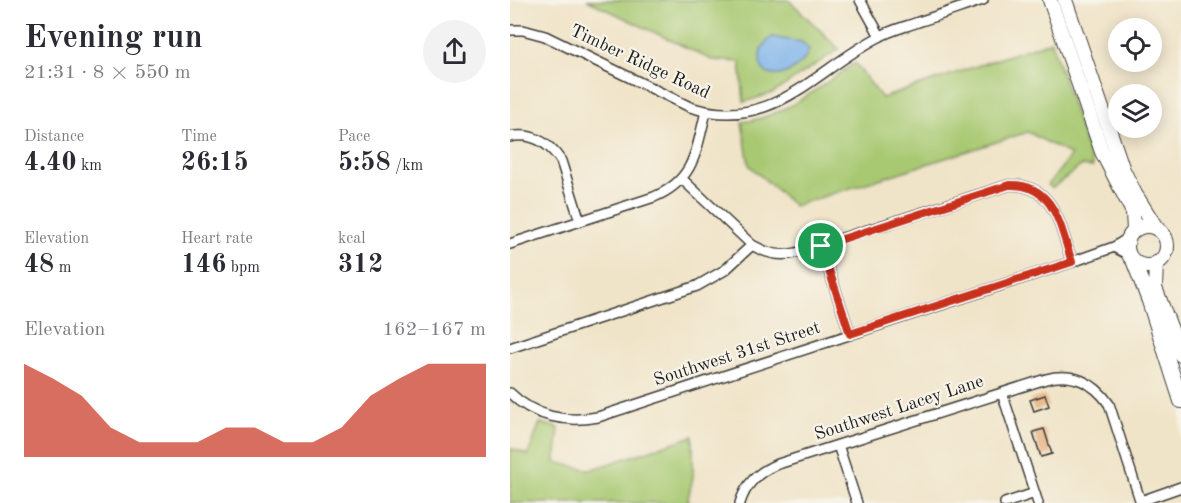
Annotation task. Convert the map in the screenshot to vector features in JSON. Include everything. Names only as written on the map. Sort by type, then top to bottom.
[{"type":"main road","points":[[1050,0],[1102,152],[1132,212],[1131,235],[1127,244],[1149,301],[1181,401]]},
{"type":"main road","points":[[1065,0],[1123,170],[1135,194],[1162,234],[1166,247],[1156,264],[1144,266],[1131,258]]},
{"type":"main road","points":[[1131,235],[1145,226],[1157,229]]},
{"type":"main road","points":[[1156,264],[1155,288],[1181,355]]},
{"type":"street","points":[[860,0],[880,36]]},
{"type":"street","name":"Timber Ridge Road","points":[[510,30],[523,30],[545,36],[683,104],[706,112],[735,114],[752,112],[770,106],[880,36],[981,0]]},
{"type":"street","points":[[1058,0],[1070,15]]},
{"type":"street","points":[[510,244],[665,192],[682,179],[695,158],[706,112]]},
{"type":"street","points":[[510,137],[532,137],[549,146],[555,153],[561,161],[580,221]]},
{"type":"street","points":[[682,179],[752,244],[768,253],[786,255],[821,246],[1009,185],[1030,188],[1044,196],[1055,212],[1072,262]]},
{"type":"street","name":"Southwest 31st Street","points":[[510,393],[523,404],[560,419],[584,420],[598,417],[1072,262],[1114,247],[1131,235]]},
{"type":"street","points":[[510,348],[697,286],[725,270],[752,244]]},
{"type":"street","points":[[821,246],[850,334]]},
{"type":"street","points":[[1114,247],[1131,258]]},
{"type":"street","name":"Southwest Lacey Lane","points":[[740,502],[749,483],[765,470],[1052,377],[1063,376],[1083,380],[1095,388],[1109,404],[1141,502]]},
{"type":"street","points":[[1002,393],[1036,498],[1005,503]]},
{"type":"street","points":[[838,445],[857,503]]},
{"type":"street","points":[[1141,502],[1181,487]]},
{"type":"green space","points":[[587,0],[789,0],[839,49],[773,93],[744,102],[740,62],[712,60]]},
{"type":"green space","points":[[1051,41],[1093,167],[1081,166],[1052,188],[1048,185],[1071,155],[1028,132],[794,206],[749,165],[742,122],[773,114],[787,107],[855,63],[882,98]]},
{"type":"green space","points":[[540,423],[559,428],[555,462],[590,470],[693,436],[693,477],[687,503],[510,503],[510,448],[528,455]]},
{"type":"water","points":[[772,37],[802,42],[809,49],[806,58],[795,68],[783,74],[766,73],[760,60],[761,52]]},
{"type":"building","points":[[1045,395],[1049,406],[1034,411],[1030,400]]},
{"type":"building","points":[[1044,429],[1052,454],[1041,457],[1033,432]]},
{"type":"route","points":[[1023,185],[1039,192],[1048,200],[1055,212],[1072,262],[850,334],[821,246],[999,187],[1023,185]]}]
